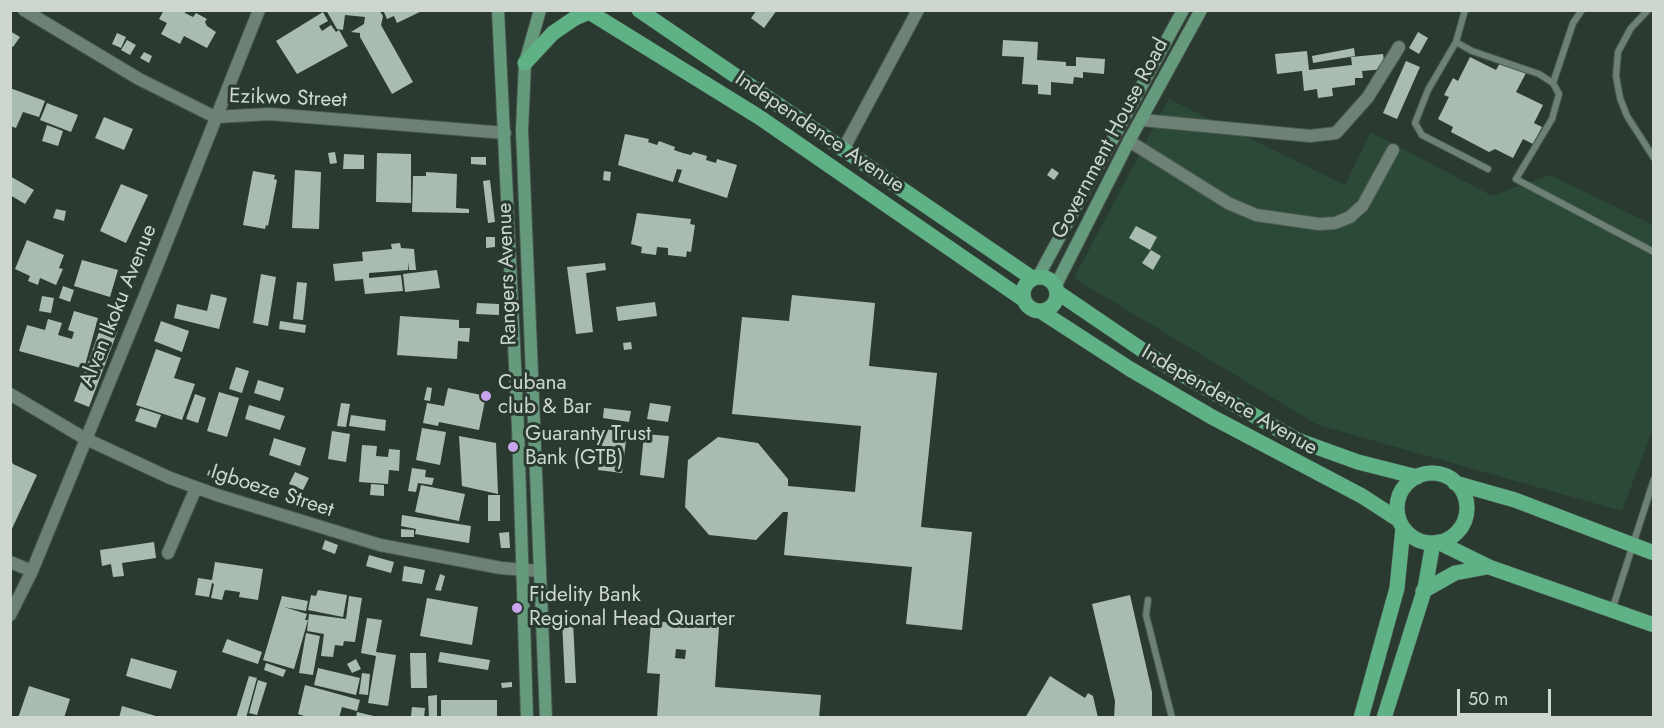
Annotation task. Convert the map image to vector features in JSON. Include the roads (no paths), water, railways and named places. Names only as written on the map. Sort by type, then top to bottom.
[{"type":"main road","name":"Rangers Avenue","points":[[498,10],[505,133],[527,717]]},
{"type":"main road","name":"Rangers Avenue","points":[[540,10],[525,63],[522,88],[546,717]]},
{"type":"main road","name":"Independence Avenue","points":[[639,10],[1035,278]]},
{"type":"main road","name":"Government House Road","points":[[1035,278],[1183,10]]},
{"type":"main road","name":"Government House Road","points":[[1056,290],[1129,141],[1143,120],[1201,10]]},
{"type":"main road","points":[[525,63],[553,33],[587,11]]},
{"type":"main road","name":"Independence Avenue","points":[[587,11],[759,117],[1023,299]]},
{"type":"main road","points":[[1035,278],[1048,279],[1056,290],[1053,305],[1041,312],[1030,309],[1023,299],[1023,289],[1035,278]]},
{"type":"main road","name":"Independence Avenue","points":[[1056,290],[1157,360],[1297,440],[1358,462],[1417,477]]},
{"type":"main road","name":"Independence Avenue","points":[[1041,312],[1181,399],[1305,468],[1362,496],[1401,524]]},
{"type":"main road","points":[[1361,717],[1397,588],[1401,524],[1398,500],[1408,483],[1417,477],[1433,474],[1455,483],[1515,500],[1653,554]]},
{"type":"main road","points":[[1436,542],[1455,534],[1465,518],[1465,499],[1455,483]]},
{"type":"main road","points":[[1401,524],[1416,539],[1436,542],[1489,567],[1653,625]]},
{"type":"main road","points":[[1384,717],[1436,542]]},
{"type":"main road","points":[[1423,591],[1455,573],[1489,567]]},
{"type":"street","name":"Ezikwo Street","points":[[24,10],[139,79],[215,117],[270,114],[505,133]]},
{"type":"street","name":"Alvan Ikoku Avenue","points":[[10,615],[32,571],[259,10]]},
{"type":"street","points":[[844,148],[918,10]]},
{"type":"street","points":[[1143,120],[1310,136],[1336,133],[1368,97],[1399,47]]},
{"type":"street","points":[[1129,141],[1228,203],[1256,215],[1319,224],[1335,223],[1350,217],[1363,205],[1393,150]]},
{"type":"street","name":"Igboeze Street","points":[[10,394],[84,438],[196,488],[356,539],[522,570],[540,571]]},
{"type":"street","points":[[168,553],[196,488]]},
{"type":"street","points":[[10,562],[32,571]]},
{"type":"lane","points":[[1465,10],[1456,42],[1428,90],[1415,123],[1422,135],[1488,169]]},
{"type":"lane","points":[[1553,83],[1573,23],[1582,10]]},
{"type":"lane","points":[[1648,10],[1631,28],[1618,52],[1616,76],[1620,98],[1627,116],[1653,158]]},
{"type":"lane","points":[[1456,42],[1472,51],[1539,74],[1553,83],[1559,94],[1552,118],[1516,179],[1653,252]]},
{"type":"lane","points":[[1612,611],[1653,479]]},
{"type":"lane","points":[[1149,600],[1146,615],[1172,717]]},
{"type":"place","name":"Cubana club & Bar","points":[[486,396]]},
{"type":"place","name":"Guaranty Trust Bank (GTB)","points":[[513,447]]},
{"type":"place","name":"Fidelity Bank Regional Head Quarter","points":[[517,608]]}]
